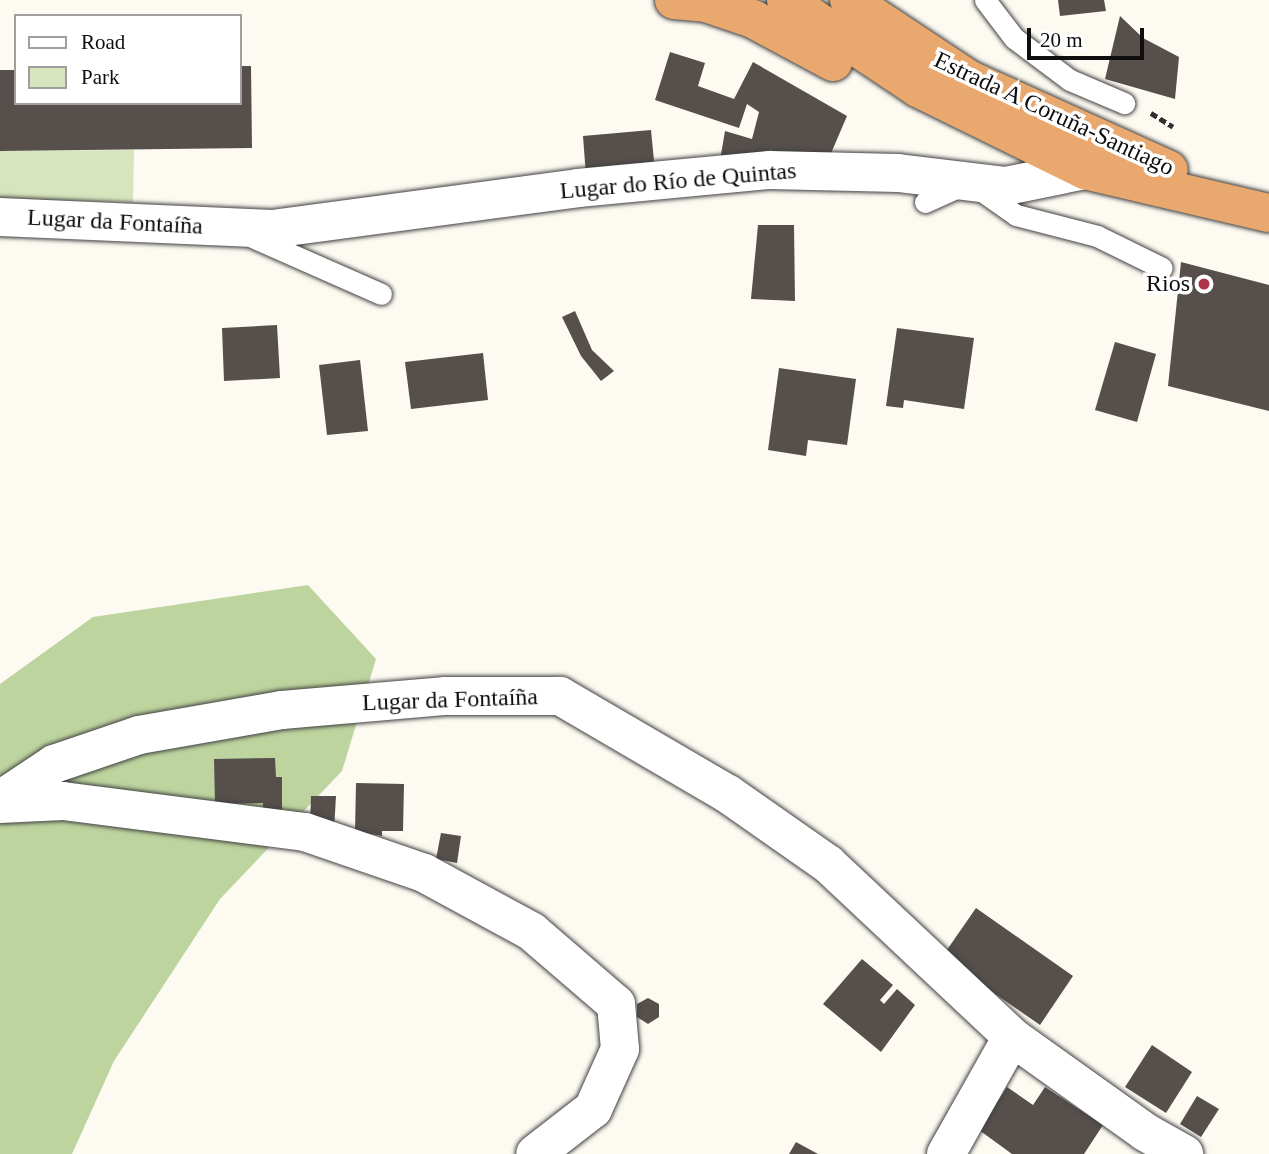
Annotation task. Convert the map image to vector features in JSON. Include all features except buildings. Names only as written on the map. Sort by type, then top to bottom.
[{"type":"highway","points":[[674,0],[706,3],[753,19],[882,91],[983,135],[1085,170]]},
{"type":"highway","name":"Estrada A Coruña-Santiago","points":[[786,0],[918,88],[1085,170],[1269,214]]},
{"type":"highway","name":"Estrada A Coruña-Santiago","points":[[849,0],[910,45],[970,80],[1126,153],[1269,208]]},
{"type":"highway","points":[[862,0],[910,45]]},
{"type":"street","name":"Lugar do Río de Quintas","points":[[272,229],[578,188],[770,170],[898,173],[1006,186],[1085,170]]},
{"type":"street","name":"Lugar da Fontaíña","points":[[0,217],[272,229]]},
{"type":"street","name":"Lugar da Fontaíña","points":[[0,802],[54,764],[139,735],[282,710],[446,696],[560,696],[729,794],[828,864],[1012,1037],[1145,1132],[1184,1154]]},
{"type":"street","name":"Lugar da Fontaíña","points":[[0,802],[62,801],[305,832],[424,873],[531,931],[616,1004],[620,1049],[593,1110],[535,1154]]},
{"type":"street","points":[[946,1154],[1012,1037]]},
{"type":"lane","points":[[985,0],[1014,38],[1070,80],[1124,103]]},
{"type":"lane","points":[[925,202],[970,182],[1016,215],[1097,236],[1162,268]]},
{"type":"lane","name":"Lugar da Fontaíña","points":[[230,227],[381,294]]},
{"type":"green space","points":[[134,150],[133,202],[0,199],[0,151]]},
{"type":"green space","points":[[308,585],[376,659],[342,771],[220,899],[114,1061],[72,1154],[0,1154],[0,684],[93,617]]},
{"type":"place","name":"Rios","points":[[1204,284]]}]
